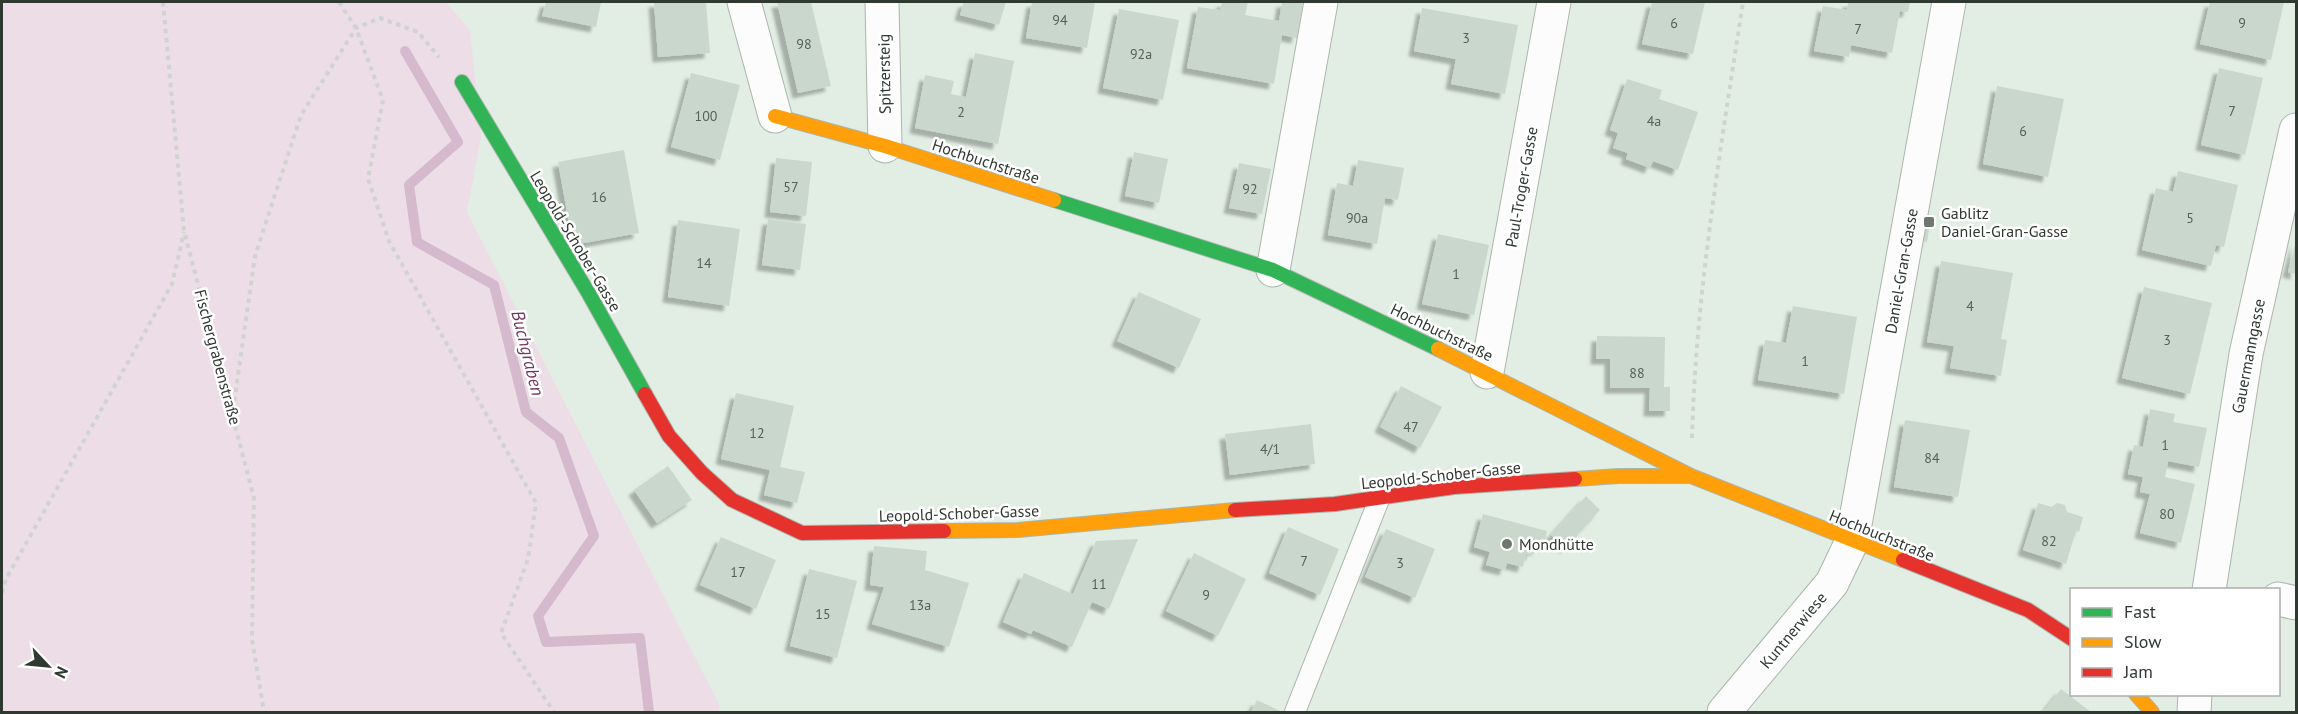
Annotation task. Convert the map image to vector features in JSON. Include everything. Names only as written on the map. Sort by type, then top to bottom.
[{"type":"street","points":[[744,2],[775,116]]},
{"type":"street","name":"Spitzersteig","points":[[882,2],[885,146]]},
{"type":"street","points":[[1273,270],[1321,2]]},
{"type":"street","name":"Paul-Troger-Gasse","points":[[1487,372],[1554,2]]},
{"type":"street","name":"Daniel-Gran-Gasse","points":[[1852,541],[1949,2]]},
{"type":"street","name":"Leopold-Schober-Gasse","points":[[462,82],[589,294],[669,436],[702,473],[732,500],[802,533],[1018,530],[1201,512],[1335,504],[1478,485],[1619,476],[1691,476]]},
{"type":"street","name":"Hochbuchstraße","points":[[775,116],[885,146],[1273,270],[1487,372],[1691,476],[2028,610],[2070,638]]},
{"type":"street","name":"Gauermanngasse","points":[[2217,588],[2246,354],[2296,130]]},
{"type":"street","name":"Kuntnerwiese","points":[[1724,712],[1833,583],[1852,541]]},
{"type":"street","points":[[2280,599],[2296,603]]},
{"type":"street","points":[[2138,696],[2152,712]]},
{"type":"street","points":[[2194,712],[2195,696]]},
{"type":"lane","points":[[1295,712],[1380,497]]},
{"type":"path","name":"Fischergrabenstraße","points":[[163,2],[184,231],[254,498],[252,639],[264,712]]},
{"type":"path","points":[[339,2],[356,28],[383,100],[368,179],[389,241],[536,503],[528,559],[501,633],[554,712]]},
{"type":"path","points":[[1691,476],[1694,375],[1710,215],[1743,2]]},
{"type":"path","points":[[233,412],[255,256],[301,115],[356,28],[381,18],[418,32],[462,82]]},
{"type":"path","points":[[2,593],[6,579],[172,284],[184,231]]},
{"type":"shaded area","points":[[2,2],[446,2],[470,30],[481,137],[467,212],[720,706],[718,712],[2,712]]},
{"type":"building","points":[[546,2],[601,2],[596,27],[542,16]]},
{"type":"building","points":[[654,2],[706,2],[710,53],[658,57]]},
{"type":"building","points":[[777,2],[811,2],[831,86],[798,93]]},
{"type":"building","points":[[964,2],[1006,2],[999,25],[960,15]]},
{"type":"building","points":[[1032,2],[1095,2],[1087,48],[1026,38]]},
{"type":"building","points":[[1222,2],[1248,2],[1245,15],[1279,21],[1282,2],[1303,2],[1297,38],[1282,35],[1274,84],[1187,68],[1198,7],[1220,10]]},
{"type":"building","points":[[1652,2],[1705,2],[1693,54],[1642,44]]},
{"type":"building","points":[[1848,2],[1910,2],[1908,12],[1900,11],[1892,53],[1851,45],[1849,57],[1814,51],[1823,6],[1847,10]]},
{"type":"building","points":[[2210,2],[2284,2],[2271,60],[2200,44]]},
{"type":"building","points":[[1422,8],[1518,25],[1505,94],[1451,84],[1456,59],[1414,51]]},
{"type":"building","points":[[1119,9],[1179,20],[1163,100],[1103,88]]},
{"type":"building","points":[[975,53],[1014,61],[998,144],[915,128],[925,75],[954,81],[951,94],[966,97]]},
{"type":"building","points":[[2219,68],[2263,78],[2245,155],[2201,145]]},
{"type":"building","points":[[691,73],[740,85],[720,160],[671,147]]},
{"type":"building","points":[[1627,79],[1662,90],[1659,99],[1698,112],[1678,170],[1653,161],[1650,168],[1626,159],[1628,153],[1613,148],[1618,133],[1610,130]]},
{"type":"building","points":[[1997,86],[2064,99],[2048,177],[1983,164]]},
{"type":"building","points":[[624,150],[639,233],[573,245],[558,162]]},
{"type":"building","points":[[1134,152],[1168,159],[1159,203],[1125,196]]},
{"type":"building","points":[[776,158],[812,162],[806,216],[770,212]]},
{"type":"building","points":[[1358,160],[1404,168],[1398,200],[1385,198],[1377,244],[1328,235],[1337,183],[1353,186]]},
{"type":"building","points":[[1239,163],[1271,169],[1262,214],[1229,208]]},
{"type":"building","points":[[2178,171],[2238,185],[2224,247],[2216,245],[2211,266],[2142,250],[2156,188],[2173,192]]},
{"type":"building","points":[[768,219],[806,224],[800,270],[762,265]]},
{"type":"building","points":[[678,220],[740,229],[729,306],[668,297]]},
{"type":"building","points":[[1925,228],[1929,229],[1927,242],[1922,241]]},
{"type":"building","points":[[1438,234],[1489,245],[1474,315],[1422,304]]},
{"type":"building","points":[[2296,241],[2296,274],[2288,272]]},
{"type":"building","points":[[1941,261],[2013,273],[2001,339],[2007,340],[2001,376],[1950,368],[1954,346],[1927,342]]},
{"type":"building","points":[[2144,287],[2212,303],[2190,394],[2122,378]]},
{"type":"building","points":[[1139,292],[1201,319],[1179,368],[1117,341]]},
{"type":"building","points":[[1793,306],[1857,317],[1844,394],[1758,380],[1765,340],[1786,343]]},
{"type":"building","points":[[1597,336],[1665,337],[1664,387],[1670,387],[1670,411],[1649,411],[1650,388],[1610,388],[1610,359],[1596,359]]},
{"type":"building","points":[[1401,386],[1442,407],[1420,448],[1380,427]]},
{"type":"building","points":[[736,393],[794,406],[780,467],[805,472],[797,503],[764,495],[770,470],[721,459]]},
{"type":"building","points":[[2150,409],[2175,414],[2173,422],[2207,428],[2199,467],[2168,461],[2165,477],[2195,484],[2181,543],[2140,533],[2150,494],[2140,492],[2143,477],[2128,474],[2134,445],[2143,447]]},
{"type":"building","points":[[1905,420],[1970,430],[1958,497],[1894,487]]},
{"type":"building","points":[[1311,424],[1315,464],[1230,475],[1225,434]]},
{"type":"building","points":[[668,466],[692,500],[657,523],[634,490]]},
{"type":"building","points":[[1586,496],[1600,510],[1565,548],[1551,535]]},
{"type":"building","points":[[2038,503],[2052,507],[2057,503],[2065,505],[2067,512],[2083,517],[2079,532],[2076,531],[2066,564],[2023,550]]},
{"type":"building","name":"Mondhütte","points":[[1483,514],[1547,531],[1545,540],[1540,539],[1537,550],[1532,549],[1531,555],[1526,554],[1523,567],[1507,563],[1505,570],[1486,565],[1490,552],[1474,547]]},
{"type":"building","points":[[1288,527],[1339,549],[1320,595],[1269,573]]},
{"type":"building","points":[[1386,529],[1435,549],[1415,598],[1365,577]]},
{"type":"building","points":[[721,537],[776,560],[756,609],[700,585]]},
{"type":"building","points":[[1138,539],[1109,609],[1092,602],[1072,647],[1033,630],[1031,634],[1003,622],[1024,573],[1073,594],[1096,541]]},
{"type":"building","points":[[874,546],[927,551],[925,570],[969,583],[949,647],[872,624],[884,587],[870,585]]},
{"type":"building","points":[[1194,553],[1246,579],[1218,636],[1166,611]]},
{"type":"building","points":[[809,569],[857,581],[837,658],[790,646]]},
{"type":"building","points":[[2061,689],[2091,712],[2043,712]]},
{"type":"building","points":[[1257,700],[1282,712],[1251,712]]},
{"type":"waterway","name":"Buchgraben","points":[[405,51],[458,142],[409,185],[417,242],[494,285],[526,412],[559,438],[594,536],[538,616],[546,642],[640,638],[649,712]]},
{"type":"traffic: fast","points":[[462,82],[589,294],[645,394]]},
{"type":"traffic: fast","points":[[1054,200],[1273,270],[1438,349]]},
{"type":"traffic: slow","points":[[775,116],[885,146],[1054,200]]},
{"type":"traffic: slow","points":[[1438,349],[1691,476],[1903,560]]},
{"type":"traffic: slow","points":[[1575,479],[1619,476],[1691,476]]},
{"type":"traffic: slow","points":[[944,531],[1018,530],[1235,510]]},
{"type":"traffic: slow","points":[[2138,696],[2152,712]]},
{"type":"traffic: jam","points":[[645,394],[669,436],[702,473],[732,500],[802,533],[944,531]]},
{"type":"traffic: jam","points":[[1235,510],[1335,504],[1454,487],[1575,479]]},
{"type":"traffic: jam","points":[[1903,560],[2028,610],[2070,638]]},
{"type":"place","name":"Gablitz Daniel-Gran-Gasse","points":[[1929,222]]},
{"type":"place","name":"Mondhütte","points":[[1507,544]]}]
